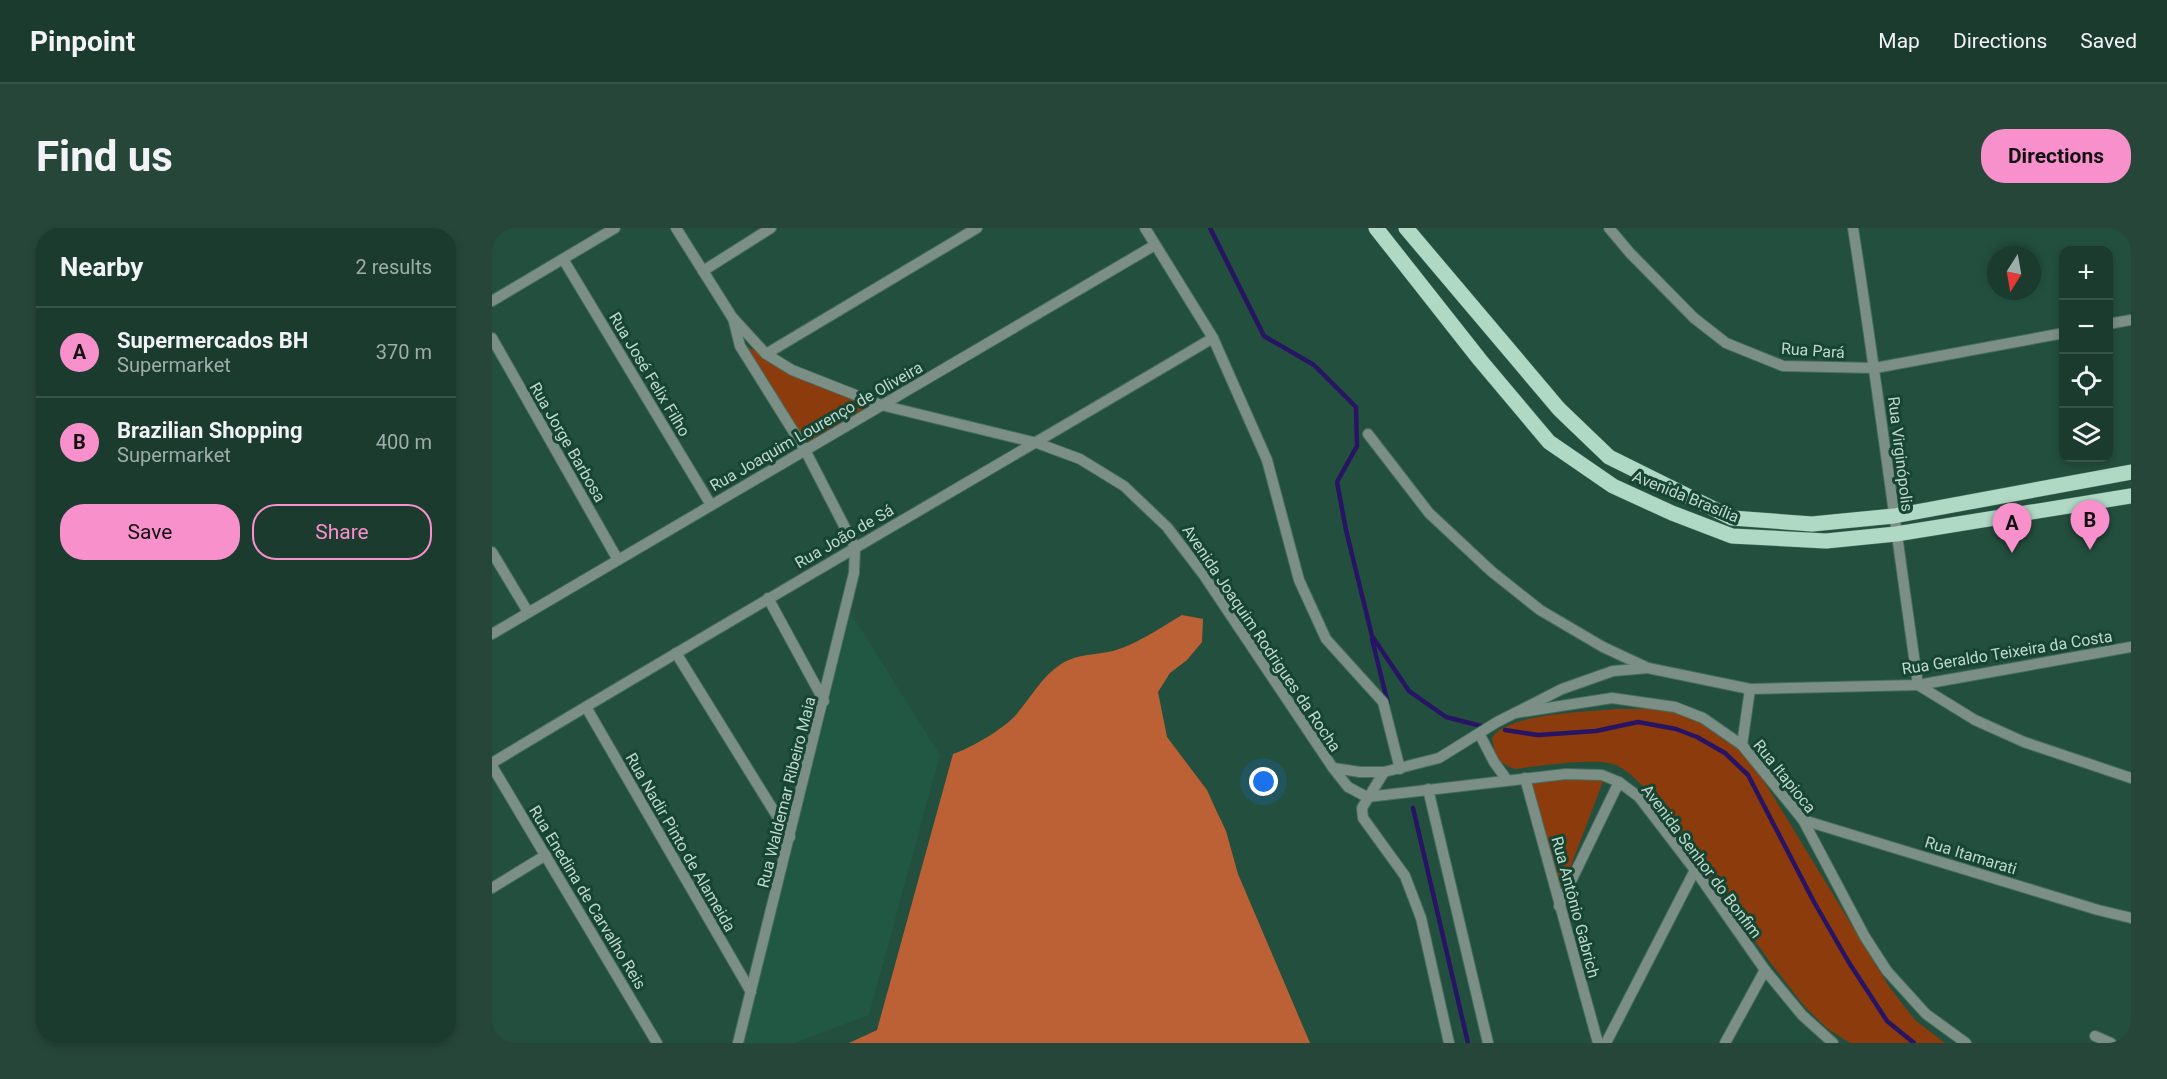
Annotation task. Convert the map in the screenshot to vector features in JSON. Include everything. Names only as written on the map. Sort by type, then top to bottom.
[{"type":"main road","name":"Avenida Brasília","points":[[1376,228],[1480,360],[1549,442],[1613,486],[1672,513],[1732,536],[1826,541],[1896,534],[2131,496]]},
{"type":"main road","name":"Avenida Brasília","points":[[1406,228],[1559,409],[1609,458],[1732,518],[1812,524],[1894,516],[2131,472]]},
{"type":"street","points":[[492,302],[615,228]]},
{"type":"street","name":"Avenida Joaquim Rodrigues da Rocha","points":[[676,228],[732,316],[766,354],[792,370],[881,405],[1037,443],[1080,459],[1124,486],[1167,527],[1203,574],[1333,768],[1348,787],[1367,797]]},
{"type":"street","points":[[703,271],[771,228]]},
{"type":"street","points":[[766,354],[977,228]]},
{"type":"street","points":[[1145,228],[1213,338],[1267,460],[1299,580],[1326,639],[1383,702],[1400,769]]},
{"type":"street","name":"Rua Pará","points":[[1609,228],[1629,253],[1694,318],[1726,343],[1783,366],[1875,368],[2059,334]]},
{"type":"street","name":"Rua Virginópolis","points":[[1852,228],[1875,368],[1918,685]]},
{"type":"street","name":"Rua Joaquim Lourenço de Oliveira","points":[[492,634],[1155,245]]},
{"type":"street","name":"Rua José Felix Filho","points":[[563,259],[711,505]]},
{"type":"street","name":"Avenida Joaquim Rodrigues da Rocha","points":[[732,316],[740,346],[805,450],[855,547]]},
{"type":"street","points":[[2113,323],[2131,320]]},
{"type":"street","name":"Rua Jorge Barbosa","points":[[492,338],[618,560]]},
{"type":"street","name":"Rua João de Sá","points":[[492,765],[768,598],[1037,443],[1213,338]]},
{"type":"street","name":"Rua Geraldo Teixeira da Costa","points":[[1368,434],[1429,513],[1491,571],[1540,610],[1603,647],[1648,668],[1750,688],[1918,685],[2131,647]]},
{"type":"street","name":"Rua Waldemar Ribeiro Maia","points":[[738,1043],[824,701],[854,573],[855,547]]},
{"type":"street","points":[[492,552],[528,612]]},
{"type":"street","points":[[768,598],[824,701]]},
{"type":"street","points":[[676,653],[790,837]]},
{"type":"street","points":[[1333,768],[1360,772],[1384,772],[1439,758],[1515,713],[1562,689],[1613,671],[1648,668]]},
{"type":"street","points":[[1918,685],[1975,720],[2024,742],[2131,778]]},
{"type":"street","points":[[1742,745],[1750,688]]},
{"type":"street","name":"Rua Itapioca","points":[[1515,713],[1612,698],[1675,707],[1703,718],[1742,745],[1803,820],[1865,937],[1887,971],[1926,1014],[1966,1043]]},
{"type":"street","name":"Rua Nadir Pinto de Alameida","points":[[586,707],[751,992]]},
{"type":"street","points":[[1480,735],[1494,762],[1507,780]]},
{"type":"street","name":"Rua Enedina de Carvalho Reis","points":[[492,765],[657,1043]]},
{"type":"street","points":[[1384,772],[1367,797],[1362,808],[1363,818],[1405,876],[1420,918],[1449,1043]]},
{"type":"street","name":"Avenida Senhor do Bonfim","points":[[1367,797],[1566,774],[1602,775],[1619,782],[1639,797],[1695,870],[1765,970],[1802,1015],[1833,1043]]},
{"type":"street","name":"Rua Antônio Gabrich","points":[[1525,778],[1598,1043]]},
{"type":"street","points":[[1559,906],[1619,782]]},
{"type":"street","points":[[1428,789],[1488,1043]]},
{"type":"street","name":"Rua Itamarati","points":[[1803,820],[2131,918]]},
{"type":"street","points":[[492,888],[546,855]]},
{"type":"street","points":[[1606,1043],[1695,870]]},
{"type":"street","points":[[1725,1043],[1765,970]]},
{"type":"street","points":[[2095,1036],[2111,1043]]},
{"type":"shaded area","points":[[745,346],[872,406],[805,444]]},
{"type":"shaded area","points":[[851,613],[940,755],[869,1015],[794,1043],[743,1043]]},
{"type":"shaded area","points":[[1182,615],[1203,619],[1202,642],[1187,660],[1170,673],[1158,692],[1167,737],[1207,790],[1226,831],[1238,874],[1310,1043],[849,1043],[877,1030],[953,754],[1003,727],[1061,664],[1083,656],[1122,648]]},
{"type":"shaded area","points":[[1617,709],[1654,709],[1681,714],[1710,728],[1738,746],[1756,768],[1890,988],[1915,1020],[1945,1043],[1850,1043],[1828,1029],[1805,1007],[1770,962],[1652,795],[1621,768],[1607,763],[1581,762],[1515,769],[1504,764],[1496,754],[1492,738],[1514,723],[1550,715]]},
{"type":"shaded area","points":[[1579,777],[1604,779],[1560,894],[1530,783]]},
{"type":"waterway","points":[[1210,228],[1264,336],[1314,365],[1356,407],[1357,446],[1337,482],[1346,530],[1372,636],[1409,691],[1446,717],[1485,727]]},
{"type":"waterway","points":[[1372,639],[1388,704]]},
{"type":"waterway","points":[[1505,730],[1538,735],[1596,731],[1638,722],[1676,729],[1697,737],[1725,753],[1748,775],[1814,902],[1848,961],[1887,1021],[1914,1043]]},
{"type":"waterway","points":[[1413,808],[1468,1043]]},
{"type":"place","name":"Brazilian Shopping","points":[[2090,550]]},
{"type":"place","name":"Supermercados BH","points":[[2012,553]]}]
